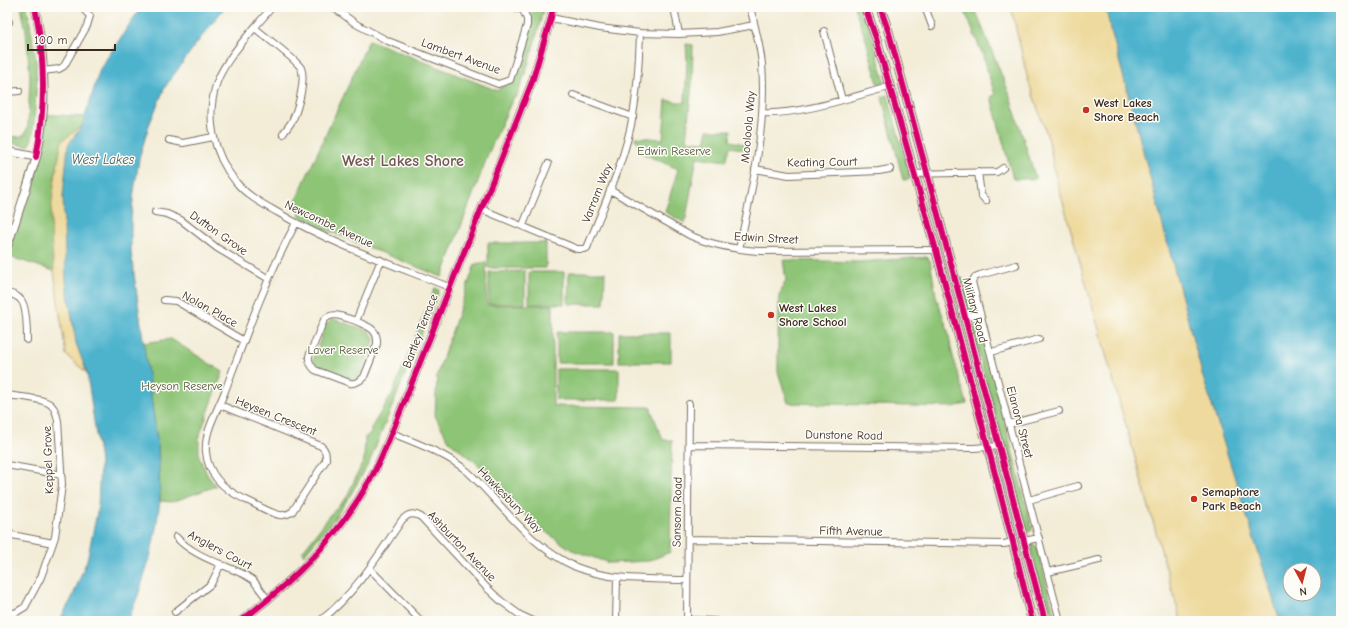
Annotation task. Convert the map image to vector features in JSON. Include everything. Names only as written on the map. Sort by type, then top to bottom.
[{"type":"main road","name":"Military Road","points":[[865,7],[876,38],[888,87],[936,250],[1013,542],[1032,621]]},
{"type":"main road","name":"Military Road","points":[[880,7],[889,33],[966,317],[1045,621]]},
{"type":"street","points":[[7,248],[36,157],[43,114],[43,71],[40,34],[35,7]]},
{"type":"street","points":[[43,71],[59,69],[64,66],[87,26],[90,16],[81,7]]},
{"type":"street","name":"Newcombe Avenue","points":[[272,7],[227,62],[217,82],[211,116],[213,137],[220,156],[236,183],[258,200],[296,223],[325,237],[449,287]]},
{"type":"street","name":"Lambert Avenue","points":[[333,7],[356,24],[388,41],[498,84],[510,80],[527,25],[527,19],[523,10],[514,7]]},
{"type":"street","name":"Bartley Terrace","points":[[241,621],[293,578],[316,555],[346,518],[370,480],[392,433],[532,82],[553,7]]},
{"type":"street","points":[[674,7],[679,34]]},
{"type":"street","name":"Mooloola Way","points":[[739,250],[755,169],[762,113],[762,64],[750,7]]},
{"type":"street","points":[[925,7],[932,26]]},
{"type":"street","points":[[551,18],[600,28],[640,33],[679,34],[717,32],[754,25]]},
{"type":"street","points":[[255,28],[295,61],[301,68],[303,75],[302,87],[293,119],[283,134]]},
{"type":"street","points":[[824,31],[842,100]]},
{"type":"street","name":"Varram Way","points":[[481,209],[577,249],[587,248],[620,163],[633,117],[638,81],[640,33]]},
{"type":"street","points":[[762,113],[812,107],[888,87]]},
{"type":"street","points":[[7,92],[19,91]]},
{"type":"street","points":[[573,95],[633,117]]},
{"type":"street","points":[[169,140],[183,143],[213,137]]},
{"type":"street","points":[[7,151],[36,157]]},
{"type":"street","points":[[522,225],[548,164]]},
{"type":"street","points":[[913,174],[997,172],[1003,168]]},
{"type":"street","name":"Keating Court","points":[[755,169],[789,175],[879,171],[890,169]]},
{"type":"street","points":[[978,172],[981,195],[986,201]]},
{"type":"street","name":"Edwin Street","points":[[610,190],[696,238],[716,245],[739,250],[936,250]]},
{"type":"street","name":"Dutton Grove","points":[[154,212],[173,216],[181,220],[217,248],[269,279]]},
{"type":"street","name":"Heysen Crescent","points":[[220,405],[323,448],[326,455],[326,460],[292,512],[287,515],[278,515],[233,494],[217,480],[208,460],[206,443],[208,434],[269,279],[296,223]]},
{"type":"street","points":[[356,321],[381,260]]},
{"type":"street","name":"Elanora Street","points":[[1016,265],[980,275],[975,277],[972,282],[1060,621]]},
{"type":"street","points":[[7,293],[21,300],[23,304],[27,326],[27,340]]},
{"type":"street","name":"Nolan Place","points":[[164,300],[176,301],[244,341]]},
{"type":"street","points":[[966,317],[980,313]]},
{"type":"street","points":[[337,314],[356,321],[373,330],[377,339],[377,344],[364,377],[361,380],[350,383],[315,370],[309,362],[309,356],[324,320],[327,317],[337,314]]},
{"type":"street","points":[[991,352],[1039,339]]},
{"type":"street","name":"Keppel Grove","points":[[7,395],[38,400],[52,405],[56,412],[58,421],[62,475],[55,536],[41,577],[24,607],[15,613],[7,612]]},
{"type":"street","name":"Sansom Road","points":[[687,621],[689,404]]},
{"type":"street","points":[[1009,424],[1059,411]]},
{"type":"street","name":"Hawkesbury Way","points":[[392,433],[440,453],[456,463],[468,472],[522,530],[538,544],[553,555],[576,567],[617,578],[687,580]]},
{"type":"street","name":"Dunstone Road","points":[[689,444],[999,446]]},
{"type":"street","points":[[7,465],[62,475]]},
{"type":"street","points":[[1029,500],[1078,486]]},
{"type":"street","name":"Ashburton Avenue","points":[[324,620],[370,569],[402,520],[406,516],[416,514],[421,517],[501,601],[520,615],[533,621]]},
{"type":"street","points":[[7,534],[53,543]]},
{"type":"street","name":"Anglers Court","points":[[176,537],[183,545],[245,575],[252,580],[268,600]]},
{"type":"street","points":[[1024,541],[1038,538]]},
{"type":"street","name":"Fifth Avenue","points":[[688,539],[1004,544],[1013,542]]},
{"type":"street","points":[[1048,572],[1099,560]]},
{"type":"street","points":[[175,612],[211,584],[221,564]]},
{"type":"street","points":[[370,569],[420,621]]},
{"type":"street","points":[[616,621],[617,578]]},
{"type":"street","points":[[687,621],[715,621]]},
{"type":"green space","points":[[21,7],[27,7],[36,60],[37,80],[33,134],[30,145],[26,146],[7,142],[7,136],[19,137],[25,134],[28,126],[30,78],[26,31]]},
{"type":"green space","points":[[539,7],[544,7],[532,53],[520,87],[516,98],[513,98],[489,152],[442,277],[318,227],[299,216],[303,207],[295,202],[369,40],[498,91],[500,87],[507,85],[514,80],[530,27],[529,14],[538,10]]},
{"type":"green space","points":[[854,7],[863,7],[885,82],[878,84],[866,40]]},
{"type":"green space","points":[[963,7],[974,7],[1009,93],[1036,179],[1013,179],[991,97],[995,95],[982,53]]},
{"type":"green space","name":"Edwin Reserve","points":[[686,44],[693,45],[692,83],[686,140],[705,142],[708,130],[731,130],[730,141],[748,145],[747,150],[730,147],[726,161],[697,157],[685,223],[665,212],[678,169],[639,152],[639,142],[635,140],[636,137],[663,139],[666,100],[685,103],[687,61]]},
{"type":"green space","points":[[888,95],[910,179],[903,180],[882,97]]},
{"type":"green space","points":[[43,114],[85,117],[82,126],[62,141],[55,176],[51,221],[54,271],[7,256],[7,248],[36,157]]},
{"type":"green space","points":[[488,243],[546,243],[546,268],[488,268]]},
{"type":"green space","points":[[927,257],[930,260],[936,296],[948,331],[952,353],[967,404],[952,407],[788,403],[778,372],[779,296],[786,280],[783,260],[860,262]]},
{"type":"green space","points":[[486,262],[487,305],[553,305],[553,406],[650,407],[663,440],[672,440],[670,552],[649,561],[609,563],[572,550],[547,533],[525,515],[500,485],[449,441],[435,416],[437,375],[475,264]]},
{"type":"green space","points":[[525,271],[525,304],[489,304],[489,272]]},
{"type":"green space","points":[[529,272],[564,272],[564,304],[529,304]]},
{"type":"green space","points":[[569,272],[605,272],[604,304],[568,304]]},
{"type":"green space","points":[[960,278],[968,281],[975,307],[972,311],[968,310]]},
{"type":"green space","points":[[435,288],[439,291],[369,463],[350,496],[334,519],[304,555],[302,552],[332,513],[346,498],[364,460],[365,437],[371,434],[371,428],[392,394]]},
{"type":"green space","name":"Laver Reserve","points":[[333,319],[369,331],[373,336],[374,342],[360,375],[355,380],[349,380],[317,366],[313,360],[326,324]]},
{"type":"green space","points":[[974,324],[979,324],[980,326],[1032,528],[1029,532],[1026,530],[972,328]]},
{"type":"green space","points":[[557,332],[614,332],[614,363],[557,363]]},
{"type":"green space","points":[[619,333],[671,333],[671,362],[619,362]]},
{"type":"green space","name":"Heyson Reserve","points":[[171,339],[223,372],[199,437],[199,457],[208,476],[216,486],[172,502],[160,501],[158,447],[143,343]]},
{"type":"green space","points":[[556,369],[619,369],[619,400],[556,400]]},
{"type":"green space","points":[[1033,544],[1037,547],[1056,621],[1049,621],[1031,549]]},
{"type":"sand","name":"Semaphore Park Beach","points":[[1011,7],[1105,7],[1203,377],[1280,621],[1181,621],[1054,170],[1049,141],[1028,80]]},
{"type":"sand","points":[[82,126],[68,145],[76,343],[87,373],[66,355],[54,272],[51,239],[53,191],[62,141]]},
{"type":"water","name":"West Lakes","points":[[141,7],[225,7],[165,87],[149,125],[139,159],[134,191],[131,219],[131,252],[158,447],[160,501],[150,557],[140,590],[128,621],[59,621],[72,598],[87,560],[98,508],[100,462],[87,373],[76,343],[66,282],[63,196],[68,145],[82,126],[100,69]]},
{"type":"water","points":[[1105,7],[1341,7],[1341,621],[1280,621],[1203,377]]},
{"type":"cycle path","points":[[35,7],[41,44],[43,82],[43,101],[36,157]]},
{"type":"cycle path","points":[[241,621],[260,606],[313,558],[343,521],[374,473],[395,425],[532,82],[553,7]]},
{"type":"cycle path","points":[[865,7],[876,38],[936,250],[1013,542],[1032,621]]},
{"type":"cycle path","points":[[880,7],[889,33],[927,173],[1045,621]]},
{"type":"place","name":"West Lakes Shore Beach","points":[[1086,110]]},
{"type":"place","name":"West Lakes Shore School","points":[[771,315]]},
{"type":"place","name":"Semaphore Park Beach","points":[[1194,499]]},
{"type":"district","name":"West Lakes Shore","points":[[403,161]]}]
